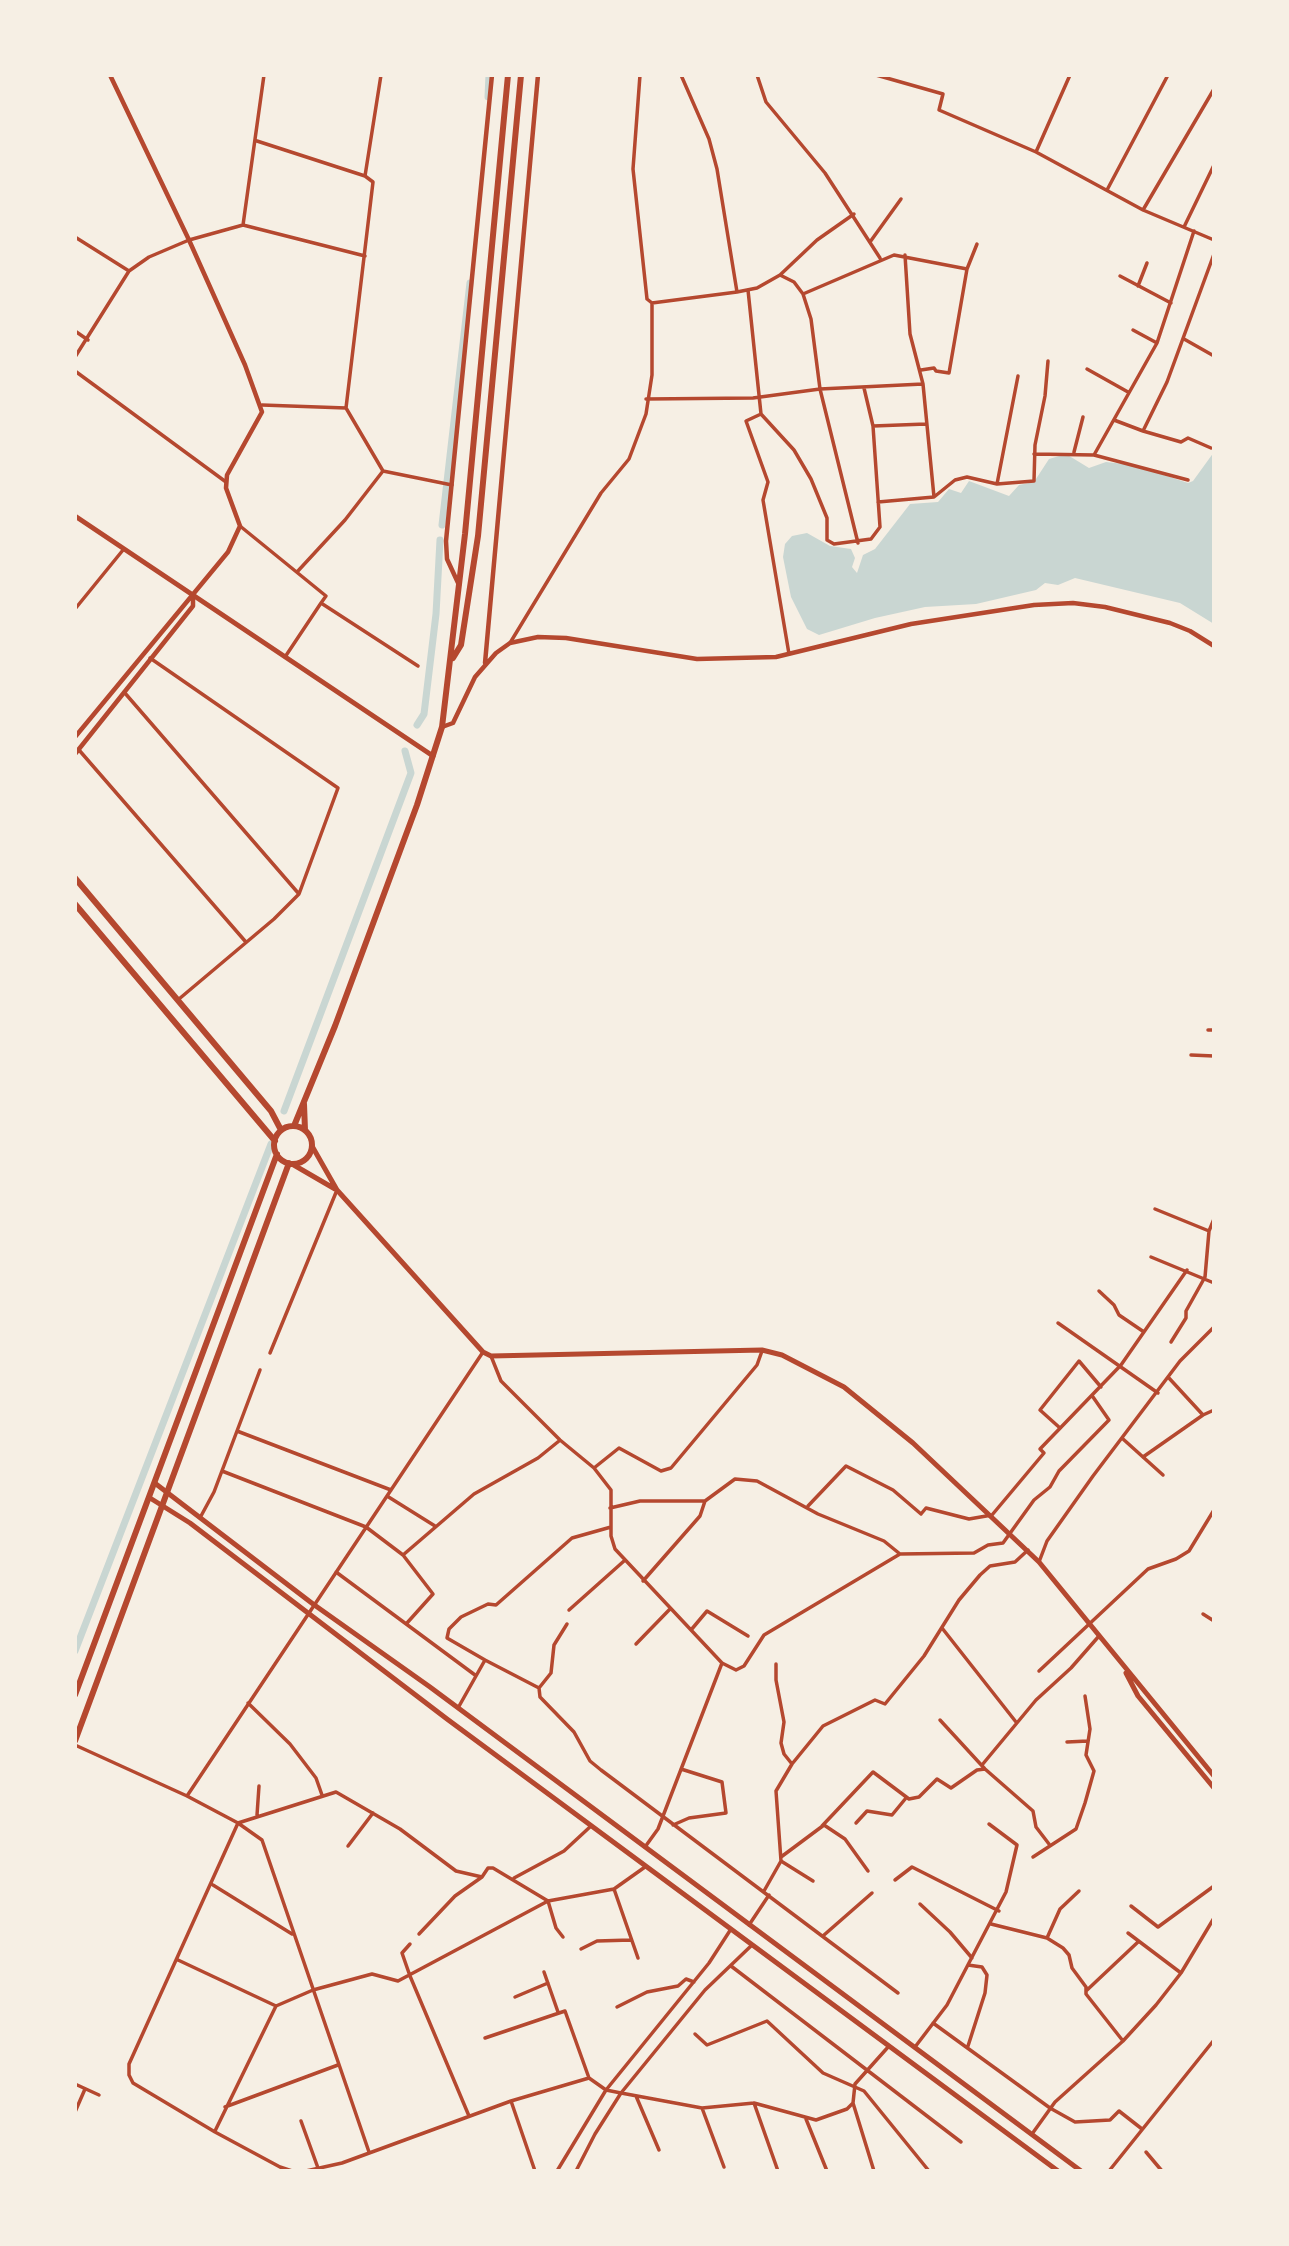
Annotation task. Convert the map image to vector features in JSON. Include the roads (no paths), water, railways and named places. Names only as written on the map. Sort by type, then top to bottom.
[{"type":"highway","points":[[294,1126],[335,1026],[442,727],[452,659],[450,643],[459,586],[508,75]]},
{"type":"highway","points":[[452,659],[461,645],[478,536],[521,75]]},
{"type":"highway","points":[[489,282],[502,284]]},
{"type":"highway","points":[[75,878],[271,1111],[281,1130]]},
{"type":"highway","points":[[75,904],[275,1141],[277,1154],[75,1695]]},
{"type":"highway","points":[[277,1154],[290,1164],[304,1161],[312,1146],[305,1130],[304,1099]]},
{"type":"highway","points":[[275,1141],[281,1130],[294,1126],[305,1130]]},
{"type":"highway","points":[[75,1743],[290,1164]]},
{"type":"main road","points":[[75,516],[193,598],[433,755]]},
{"type":"main road","points":[[312,1146],[337,1190],[483,1352],[491,1356],[762,1350],[782,1355],[844,1387],[913,1443],[1028,1550],[1214,1776]]},
{"type":"main road","points":[[290,1164],[337,1190]]},
{"type":"main road","points":[[156,1484],[169,1491],[313,1604],[1081,2171]]},
{"type":"main road","points":[[150,1498],[164,1504],[306,1614],[1058,2171]]},
{"type":"main road","points":[[1123,1667],[1138,1696],[1214,1788]]},
{"type":"street","points":[[110,75],[189,240],[261,405],[260,421],[231,467],[226,482]]},
{"type":"street","points":[[243,225],[257,141],[264,75]]},
{"type":"street","points":[[365,176],[381,75]]},
{"type":"street","points":[[459,586],[445,551],[492,75]]},
{"type":"street","points":[[442,727],[453,723],[484,664],[538,75]]},
{"type":"street","points":[[640,75],[633,169],[645,286],[647,299],[652,303],[748,290],[780,275],[817,240],[854,214]]},
{"type":"street","points":[[681,75],[709,139],[717,169],[737,292]]},
{"type":"street","points":[[757,75],[766,102],[809,153],[854,214],[880,258]]},
{"type":"street","points":[[876,75],[943,94],[939,110],[1036,152],[1143,210],[1214,240]]},
{"type":"street","points":[[1036,152],[1070,75]]},
{"type":"street","points":[[1107,190],[1168,75]]},
{"type":"street","points":[[1143,210],[1214,89]]},
{"type":"street","points":[[257,141],[365,176],[373,182],[346,408],[383,471],[450,485]]},
{"type":"street","points":[[1184,227],[1214,166]]},
{"type":"street","points":[[870,242],[901,199]]},
{"type":"street","points":[[75,357],[129,271],[149,257],[189,240],[243,225],[365,256]]},
{"type":"street","points":[[1094,455],[1157,343],[1194,231]]},
{"type":"street","points":[[75,237],[129,271]]},
{"type":"street","points":[[921,370],[934,368],[936,372],[949,373],[967,269],[977,244]]},
{"type":"street","points":[[1143,431],[1184,339],[1214,254]]},
{"type":"street","points":[[803,294],[880,258],[905,255],[967,269]]},
{"type":"street","points":[[905,255],[910,334],[921,370],[934,497]]},
{"type":"street","points":[[1138,286],[1147,263]]},
{"type":"street","points":[[780,275],[794,282],[803,294],[815,343],[820,389],[858,543]]},
{"type":"street","points":[[1120,276],[1171,303]]},
{"type":"street","points":[[748,290],[761,414],[794,450],[811,479],[827,518],[827,540],[834,544],[858,543],[871,539],[878,532],[873,426],[864,388]]},
{"type":"street","points":[[484,664],[510,643],[601,493],[629,459],[646,414],[646,399],[652,375],[652,303]]},
{"type":"street","points":[[1132,330],[1157,343]]},
{"type":"street","points":[[75,331],[88,340]]},
{"type":"street","points":[[1184,339],[1214,356]]},
{"type":"street","points":[[878,502],[934,497],[956,480],[967,477],[997,484],[1034,481],[1034,454],[1045,396],[1048,362]]},
{"type":"street","points":[[1087,369],[1128,392]]},
{"type":"street","points":[[75,371],[226,482],[240,526],[326,596],[285,657]]},
{"type":"street","points":[[997,484],[1018,376]]},
{"type":"street","points":[[646,399],[759,395],[923,384]]},
{"type":"street","points":[[261,405],[346,408]]},
{"type":"street","points":[[761,414],[746,421],[768,482],[763,500],[789,654]]},
{"type":"street","points":[[1074,452],[1083,416]]},
{"type":"street","points":[[1114,420],[1181,442],[1188,438],[1211,448]]},
{"type":"street","points":[[873,426],[926,425]]},
{"type":"street","points":[[1034,454],[1074,452],[1094,455],[1188,480]]},
{"type":"street","points":[[297,572],[345,520],[383,471]]},
{"type":"street","points":[[75,737],[186,601],[193,598],[228,552],[240,526]]},
{"type":"street","points":[[75,609],[123,550]]},
{"type":"street","points":[[193,598],[193,606],[77,751],[245,942]]},
{"type":"street","points":[[321,603],[418,666]]},
{"type":"street","points":[[510,643],[538,637],[566,638],[697,659],[789,654],[911,624],[1073,603],[1105,607],[1170,624],[1190,631],[1214,646]]},
{"type":"street","points":[[150,658],[338,788],[299,894],[274,919],[179,999]]},
{"type":"street","points":[[124,692],[299,894]]},
{"type":"street","points":[[1191,1055],[1214,1056]]},
{"type":"street","points":[[270,1353],[337,1190]]},
{"type":"street","points":[[1154,1209],[1209,1231]]},
{"type":"street","points":[[1171,1342],[1186,1318],[1186,1311],[1205,1277],[1209,1231],[1214,1219]]},
{"type":"street","points":[[1151,1257],[1205,1277],[1214,1283]]},
{"type":"street","points":[[808,1506],[846,1466],[893,1490],[921,1514],[926,1508],[968,1519],[992,1515],[1044,1453],[1040,1449],[1121,1365],[1187,1270]]},
{"type":"street","points":[[1099,1291],[1114,1305],[1119,1315],[1144,1332]]},
{"type":"street","points":[[1058,1323],[1158,1393]]},
{"type":"street","points":[[1039,1562],[1047,1541],[1168,1377],[1192,1347],[1214,1327]]},
{"type":"street","points":[[594,1468],[619,1448],[661,1471],[671,1468],[757,1365],[762,1350]]},
{"type":"street","points":[[187,1796],[483,1352]]},
{"type":"street","points":[[491,1356],[501,1381],[560,1440],[594,1468],[611,1490],[611,1527],[615,1549],[624,1561],[722,1663],[736,1670],[744,1666],[764,1635],[900,1554],[974,1553],[988,1545],[1003,1543],[1034,1500],[1050,1487],[1059,1471],[1109,1420],[1093,1397]]},
{"type":"street","points":[[1060,1428],[1040,1410],[1079,1361],[1102,1387]]},
{"type":"street","points":[[201,1516],[222,1472],[260,1370]]},
{"type":"street","points":[[1168,1377],[1203,1415]]},
{"type":"street","points":[[1143,1457],[1214,1410]]},
{"type":"street","points":[[237,1431],[391,1490]]},
{"type":"street","points":[[1123,1439],[1163,1475]]},
{"type":"street","points":[[403,1555],[474,1494],[538,1458],[560,1440]]},
{"type":"street","points":[[222,1472],[366,1527],[403,1555],[433,1594],[407,1623]]},
{"type":"street","points":[[643,1581],[700,1516],[705,1501],[735,1479],[765,1484],[818,1514],[884,1541],[900,1554]]},
{"type":"street","points":[[387,1496],[435,1526]]},
{"type":"street","points":[[610,1508],[640,1501],[705,1501]]},
{"type":"street","points":[[1039,1671],[1148,1569],[1189,1551],[1214,1510]]},
{"type":"street","points":[[611,1527],[572,1538],[496,1605],[488,1604],[461,1617],[449,1629],[447,1638],[538,1688],[540,1696],[574,1732],[590,1761],[898,1993]]},
{"type":"street","points":[[781,1859],[776,1791],[792,1764],[823,1726],[874,1700],[885,1704],[924,1656],[979,1575],[990,1566],[1015,1562],[1028,1550]]},
{"type":"street","points":[[569,1610],[624,1561]]},
{"type":"street","points":[[336,1572],[476,1675]]},
{"type":"street","points":[[636,1644],[670,1609]]},
{"type":"street","points":[[691,1630],[707,1611],[748,1636]]},
{"type":"street","points":[[1203,1614],[1214,1621]]},
{"type":"street","points":[[538,1688],[551,1673],[554,1645],[567,1624]]},
{"type":"street","points":[[942,1628],[1016,1722]]},
{"type":"street","points":[[856,1823],[867,1811],[892,1815],[906,1798],[919,1797],[934,1780],[951,1788],[984,1767],[1016,1722],[1099,1636]]},
{"type":"street","points":[[457,1708],[485,1660]]},
{"type":"street","points":[[645,1847],[663,1818],[722,1663]]},
{"type":"street","points":[[776,1664],[776,1680],[784,1722],[781,1743],[784,1754],[792,1764]]},
{"type":"street","points":[[1033,1857],[1049,1844],[1076,1829],[1094,1771],[1086,1755],[1090,1730],[1086,1696]]},
{"type":"street","points":[[248,1703],[289,1744],[316,1778],[322,1796]]},
{"type":"street","points":[[940,1720],[984,1767],[1033,1811],[1036,1827],[1049,1844]]},
{"type":"street","points":[[1067,1742],[1088,1741]]},
{"type":"street","points":[[75,1743],[239,1823],[261,1840],[369,2152]]},
{"type":"street","points":[[673,1825],[689,1818],[726,1814],[722,1782],[681,1769]]},
{"type":"street","points":[[764,1891],[781,1859],[822,1826],[873,1772],[878,1772],[906,1798]]},
{"type":"street","points":[[257,1815],[259,1786]]},
{"type":"street","points":[[292,2171],[278,2169],[215,2132],[133,2082],[129,2075],[129,2064],[239,1823],[257,1815],[336,1792],[373,1813],[456,1871],[482,1877]]},
{"type":"street","points":[[348,1846],[373,1813]]},
{"type":"street","points":[[915,2047],[933,2023],[999,1911],[1017,1845],[989,1824]]},
{"type":"street","points":[[513,1879],[564,1851],[593,1825]]},
{"type":"street","points":[[822,1826],[845,1839],[868,1871]]},
{"type":"street","points":[[781,1859],[813,1881]]},
{"type":"street","points":[[215,2132],[276,2006],[313,1990],[377,1973],[394,1982],[410,1976],[548,1900],[614,1889],[647,1866]]},
{"type":"street","points":[[895,1880],[912,1867],[999,1911]]},
{"type":"street","points":[[419,1934],[455,1896],[482,1877],[488,1868],[493,1868],[548,1900],[556,1928],[563,1937]]},
{"type":"street","points":[[213,1885],[294,1935]]},
{"type":"street","points":[[1130,1906],[1158,1927],[1214,1886]]},
{"type":"street","points":[[614,1889],[638,1958]]},
{"type":"street","points":[[1047,1938],[1060,1909],[1079,1891]]},
{"type":"street","points":[[824,1935],[872,1893]]},
{"type":"street","points":[[749,1926],[769,1895]]},
{"type":"street","points":[[920,1905],[950,1932],[972,1958]]},
{"type":"street","points":[[1032,2134],[1050,2108],[1123,2041],[1181,1973],[1214,1918]]},
{"type":"street","points":[[991,1924],[1047,1938],[1069,1955],[1072,1968],[1086,1991],[1123,2041]]},
{"type":"street","points":[[558,2171],[606,2091],[694,1982],[731,1928]]},
{"type":"street","points":[[1128,1933],[1181,1973]]},
{"type":"street","points":[[581,1949],[597,1941],[631,1940]]},
{"type":"street","points":[[1086,1991],[1138,1942]]},
{"type":"street","points":[[410,1944],[402,1953],[469,2116]]},
{"type":"street","points":[[576,2171],[594,2134],[621,2094],[705,1990],[752,1945]]},
{"type":"street","points":[[178,1960],[276,2006]]},
{"type":"street","points":[[968,1965],[982,1967],[987,1975],[985,1993],[968,2046]]},
{"type":"street","points":[[731,1966],[961,2142]]},
{"type":"street","points":[[544,1972],[558,2012]]},
{"type":"street","points":[[617,2007],[647,1992],[678,1986],[686,1979],[694,1982]]},
{"type":"street","points":[[515,1997],[548,1983]]},
{"type":"street","points":[[485,2038],[565,2011],[590,2078],[606,2091],[702,2108],[754,2103],[816,2120],[847,2109],[853,2103]]},
{"type":"street","points":[[695,2034],[708,2045],[767,2021],[823,2073],[855,2084],[929,2171]]},
{"type":"street","points":[[933,2023],[1050,2108],[1075,2122],[1110,2120],[1119,2111],[1142,2129]]},
{"type":"street","points":[[1109,2171],[1214,2040]]},
{"type":"street","points":[[874,2171],[853,2103],[855,2084],[890,2045]]},
{"type":"street","points":[[225,2107],[338,2065]]},
{"type":"street","points":[[306,2171],[369,2152],[511,2101],[590,2078]]},
{"type":"street","points":[[75,2084],[100,2095]]},
{"type":"street","points":[[75,2112],[85,2088]]},
{"type":"street","points":[[636,2096],[659,2150]]},
{"type":"street","points":[[511,2101],[535,2171]]},
{"type":"street","points":[[754,2103],[778,2171]]},
{"type":"street","points":[[702,2108],[724,2167]]},
{"type":"street","points":[[806,2119],[827,2171]]},
{"type":"street","points":[[301,2120],[318,2169]]},
{"type":"street","points":[[1146,2152],[1162,2171]]},
{"type":"waterway","points":[[488,97],[489,75]]},
{"type":"waterway","points":[[442,525],[470,283]]},
{"type":"waterway","points":[[417,725],[424,714],[436,614],[440,540]]},
{"type":"waterway","points":[[284,1111],[411,773],[405,751]]},
{"type":"waterway","points":[[75,1651],[271,1144]]}]
